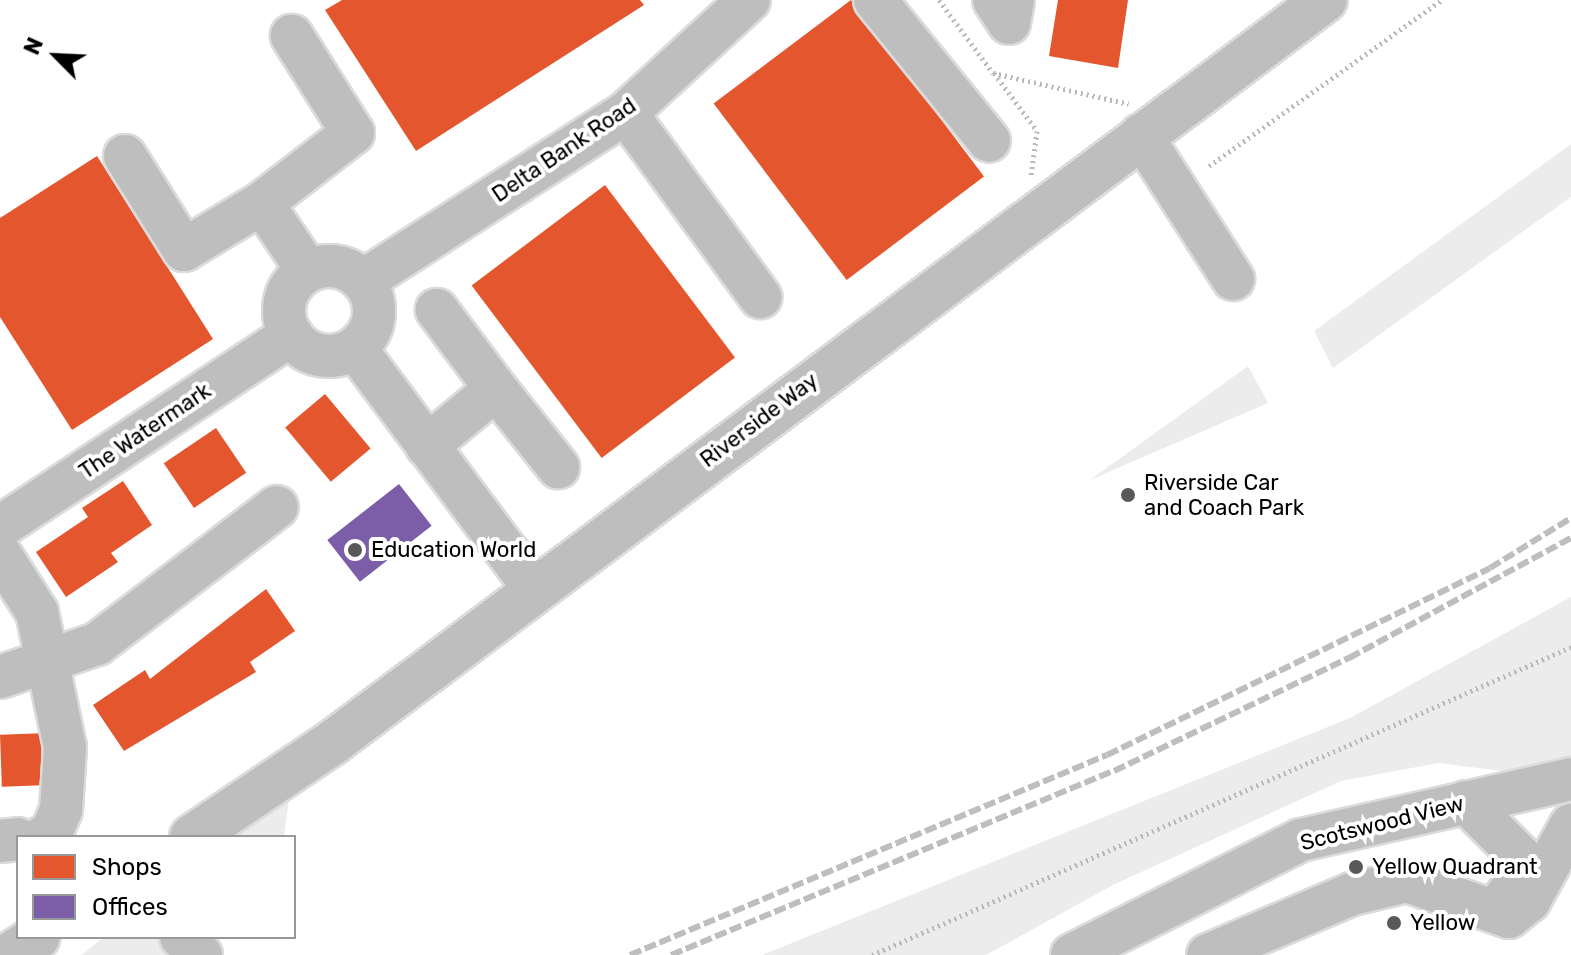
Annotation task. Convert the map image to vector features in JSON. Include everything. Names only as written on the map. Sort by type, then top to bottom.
[{"type":"main road","name":"Riverside Way","points":[[195,835],[332,743],[1140,121],[1325,0]]},
{"type":"main road","points":[[10,955],[35,939]]},
{"type":"street","points":[[875,0],[989,141]]},
{"type":"street","points":[[994,0],[1009,23],[1013,0]]},
{"type":"street","name":"Delta Bank Road","points":[[363,281],[626,113],[728,8]]},
{"type":"street","points":[[125,156],[184,250],[262,203],[353,133],[292,36]]},
{"type":"street","points":[[626,113],[760,297]]},
{"type":"street","points":[[1140,121],[1233,279]]},
{"type":"street","points":[[262,203],[308,271]]},
{"type":"street","points":[[337,267],[363,281],[372,324],[355,348],[313,353],[291,335],[285,307],[308,271],[337,267]]},
{"type":"street","points":[[437,310],[558,467]]},
{"type":"street","name":"The Watermark","points":[[0,527],[291,335]]},
{"type":"street","points":[[355,348],[534,588]]},
{"type":"street","points":[[427,446],[496,389]]},
{"type":"street","points":[[0,677],[51,663],[97,644],[277,507]]},
{"type":"street","points":[[0,554],[37,612],[51,663],[65,747],[61,810],[50,835]]},
{"type":"street","name":"Scotswood View","points":[[1072,955],[1301,840],[1571,779]]},
{"type":"street","points":[[1466,802],[1520,856],[1519,878],[1497,911]]},
{"type":"street","points":[[1208,955],[1339,899],[1407,881],[1509,917],[1529,901],[1571,825]]},
{"type":"street","points":[[10,955],[54,939]]},
{"type":"street","points":[[183,939],[201,955]]},
{"type":"path","points":[[939,0],[993,73],[1140,121]]},
{"type":"path","points":[[1209,166],[1442,0]]},
{"type":"path","points":[[872,955],[1571,647]]},
{"type":"shaded area","points":[[1571,144],[1571,197],[1333,368],[1314,331]]},
{"type":"shaded area","points":[[1248,366],[1268,403],[1090,480]]},
{"type":"shaded area","points":[[1571,597],[1571,758],[1517,773],[1439,763],[1341,781],[1115,884],[986,955],[762,955],[1350,718]]},
{"type":"shaded area","points":[[289,798],[284,835],[239,835]]},
{"type":"shaded area","points":[[101,939],[161,939],[174,955],[81,955]]},
{"type":"building: Shops","points":[[342,0],[640,0],[644,5],[416,151],[325,10]]},
{"type":"building: Shops","points":[[851,0],[984,176],[847,280],[714,104]]},
{"type":"building: Shops","points":[[1058,0],[1128,0],[1118,68],[1049,56]]},
{"type":"building: Shops","points":[[97,156],[213,339],[72,430],[0,317],[0,218]]},
{"type":"building: Shops","points":[[605,185],[735,358],[602,458],[472,286]]},
{"type":"building: Shops","points":[[325,394],[371,448],[331,482],[285,427]]},
{"type":"building: Shops","points":[[216,428],[246,473],[194,508],[164,463]]},
{"type":"building: Shops","points":[[123,481],[152,525],[111,553],[118,562],[66,597],[36,552],[88,517],[82,508]]},
{"type":"building: Shops","points":[[266,589],[295,631],[250,662],[256,672],[124,751],[93,705],[145,670],[150,679]]},
{"type":"building: Shops","points":[[48,733],[50,785],[2,787],[0,735]]},
{"type":"building: Offices","points":[[399,484],[432,526],[360,582],[327,540]]},
{"type":"railway","points":[[630,955],[1107,755],[1490,568],[1571,518]]},
{"type":"railway","points":[[671,955],[1114,771],[1349,658],[1571,538]]},
{"type":"place","name":"Riverside Car and Coach Park","points":[[1128,495]]},
{"type":"place","name":"Education World","points":[[355,550]]},
{"type":"place","name":"Yellow Quadrant","points":[[1356,867]]},
{"type":"place","name":"Yellow","points":[[1394,923]]}]
